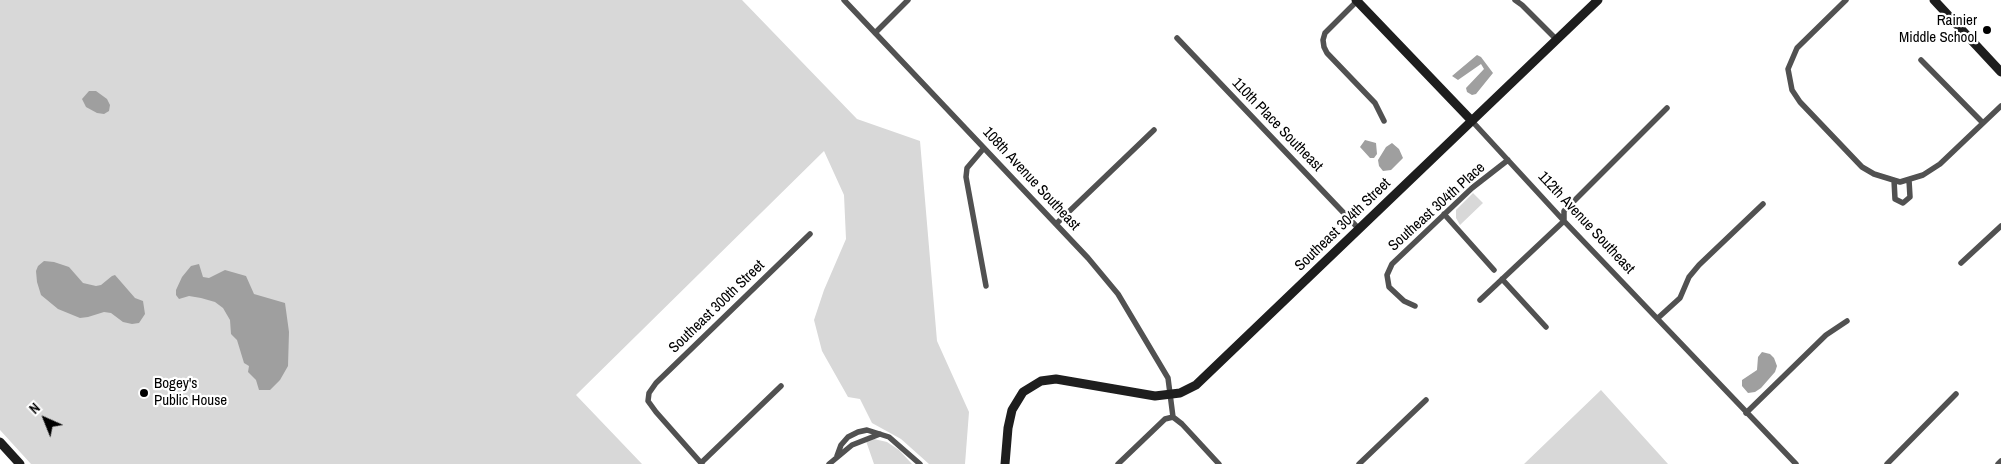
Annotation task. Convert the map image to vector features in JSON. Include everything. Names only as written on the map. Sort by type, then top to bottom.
[{"type":"street","name":"108th Avenue Southeast","points":[[844,0],[1088,258],[1118,294],[1168,378],[1171,395]]},
{"type":"street","points":[[875,33],[908,0]]},
{"type":"street","points":[[1356,0],[1325,33],[1323,40],[1326,53],[1374,103],[1384,120]]},
{"type":"street","name":"112th Avenue Southeast","points":[[1356,0],[1796,464]]},
{"type":"street","points":[[1515,0],[1556,39]]},
{"type":"street","name":"Southeast 304th Street","points":[[1171,395],[1189,390],[1202,380],[1598,0]]},
{"type":"street","points":[[1846,0],[1797,48],[1788,68],[1792,90],[1800,102],[1862,167],[1874,174],[1897,181],[1923,176],[1940,164],[2001,106]]},
{"type":"street","points":[[1934,0],[2001,72]]},
{"type":"street","name":"110th Place Southeast","points":[[1177,38],[1359,229]]},
{"type":"street","points":[[1921,60],[1983,123]]},
{"type":"street","points":[[1480,300],[1564,221],[1564,211],[1668,108]]},
{"type":"street","points":[[1056,224],[1154,130]]},
{"type":"street","points":[[984,148],[967,168],[966,177],[986,286]]},
{"type":"street","name":"Southeast 304th Place","points":[[1415,306],[1404,301],[1393,292],[1387,282],[1387,275],[1392,264],[1472,188],[1508,160]]},
{"type":"street","points":[[1897,181],[1895,199],[1903,203],[1910,197],[1909,180]]},
{"type":"street","points":[[1658,318],[1680,298],[1689,277],[1762,204]]},
{"type":"street","points":[[1444,214],[1494,270]]},
{"type":"street","points":[[1960,264],[2001,226]]},
{"type":"street","name":"Southeast 300th Street","points":[[702,463],[648,401],[649,393],[656,383],[810,234]]},
{"type":"street","points":[[1502,279],[1546,327]]},
{"type":"street","points":[[1746,413],[1826,335],[1846,321]]},
{"type":"street","points":[[1005,464],[1008,428],[1012,410],[1023,392],[1041,381],[1056,379],[1155,396],[1171,395],[1173,417]]},
{"type":"street","points":[[702,463],[781,386]]},
{"type":"street","points":[[1887,464],[1956,394]]},
{"type":"street","points":[[1360,464],[1426,400]]},
{"type":"street","points":[[1118,464],[1165,418],[1173,417],[1220,464]]},
{"type":"street","points":[[837,456],[844,441],[858,432],[867,430],[880,434],[898,444],[920,464]]},
{"type":"street","points":[[828,464],[860,441],[880,434]]},
{"type":"street","points":[[0,442],[20,464]]},
{"type":"street","points":[[1998,464],[2001,461]]},
{"type":"shaded area","points":[[0,0],[742,0],[857,119],[920,141],[937,341],[969,412],[965,464],[929,464],[901,439],[872,423],[860,399],[848,397],[822,351],[814,320],[824,290],[846,239],[844,195],[824,151],[576,395],[642,464],[31,464],[0,430]]},
{"type":"shaded area","points":[[1477,55],[1481,57],[1493,73],[1476,94],[1472,95],[1467,92],[1466,88],[1484,69],[1481,64],[1458,80],[1452,76]]},
{"type":"shaded area","points":[[89,91],[96,91],[107,99],[110,105],[109,111],[104,114],[97,113],[86,107],[82,99]]},
{"type":"shaded area","points":[[1365,140],[1376,143],[1377,154],[1374,158],[1370,158],[1360,147]]},
{"type":"shaded area","points":[[1392,143],[1399,149],[1403,158],[1391,170],[1383,171],[1379,166],[1378,160],[1386,147]]},
{"type":"shaded area","points":[[1473,193],[1483,203],[1460,225],[1456,218],[1456,210]]},
{"type":"shaded area","points":[[44,261],[69,267],[83,283],[96,286],[101,285],[115,275],[135,298],[143,301],[145,314],[139,323],[132,324],[123,322],[111,313],[104,312],[80,318],[58,309],[41,295],[37,282],[36,271],[38,266]]},
{"type":"shaded area","points":[[199,264],[203,277],[209,278],[225,270],[246,276],[254,294],[285,303],[289,332],[288,366],[280,380],[270,390],[259,390],[256,380],[248,372],[249,366],[244,363],[237,340],[231,334],[230,320],[223,308],[215,302],[201,298],[189,296],[179,299],[176,295],[176,290],[182,277],[191,266]]},
{"type":"shaded area","points":[[1762,352],[1770,354],[1774,358],[1777,366],[1775,372],[1761,388],[1755,392],[1748,393],[1742,386],[1742,380],[1757,370],[1758,357]]},
{"type":"shaded area","points":[[1601,390],[1668,464],[1524,464]]},
{"type":"shaded area","points":[[874,439],[887,442],[899,450],[912,464],[874,464],[866,441]]},
{"type":"place","name":"Rainier Middle School","points":[[1987,30]]},
{"type":"place","name":"Bogey's Public House","points":[[144,393]]}]
